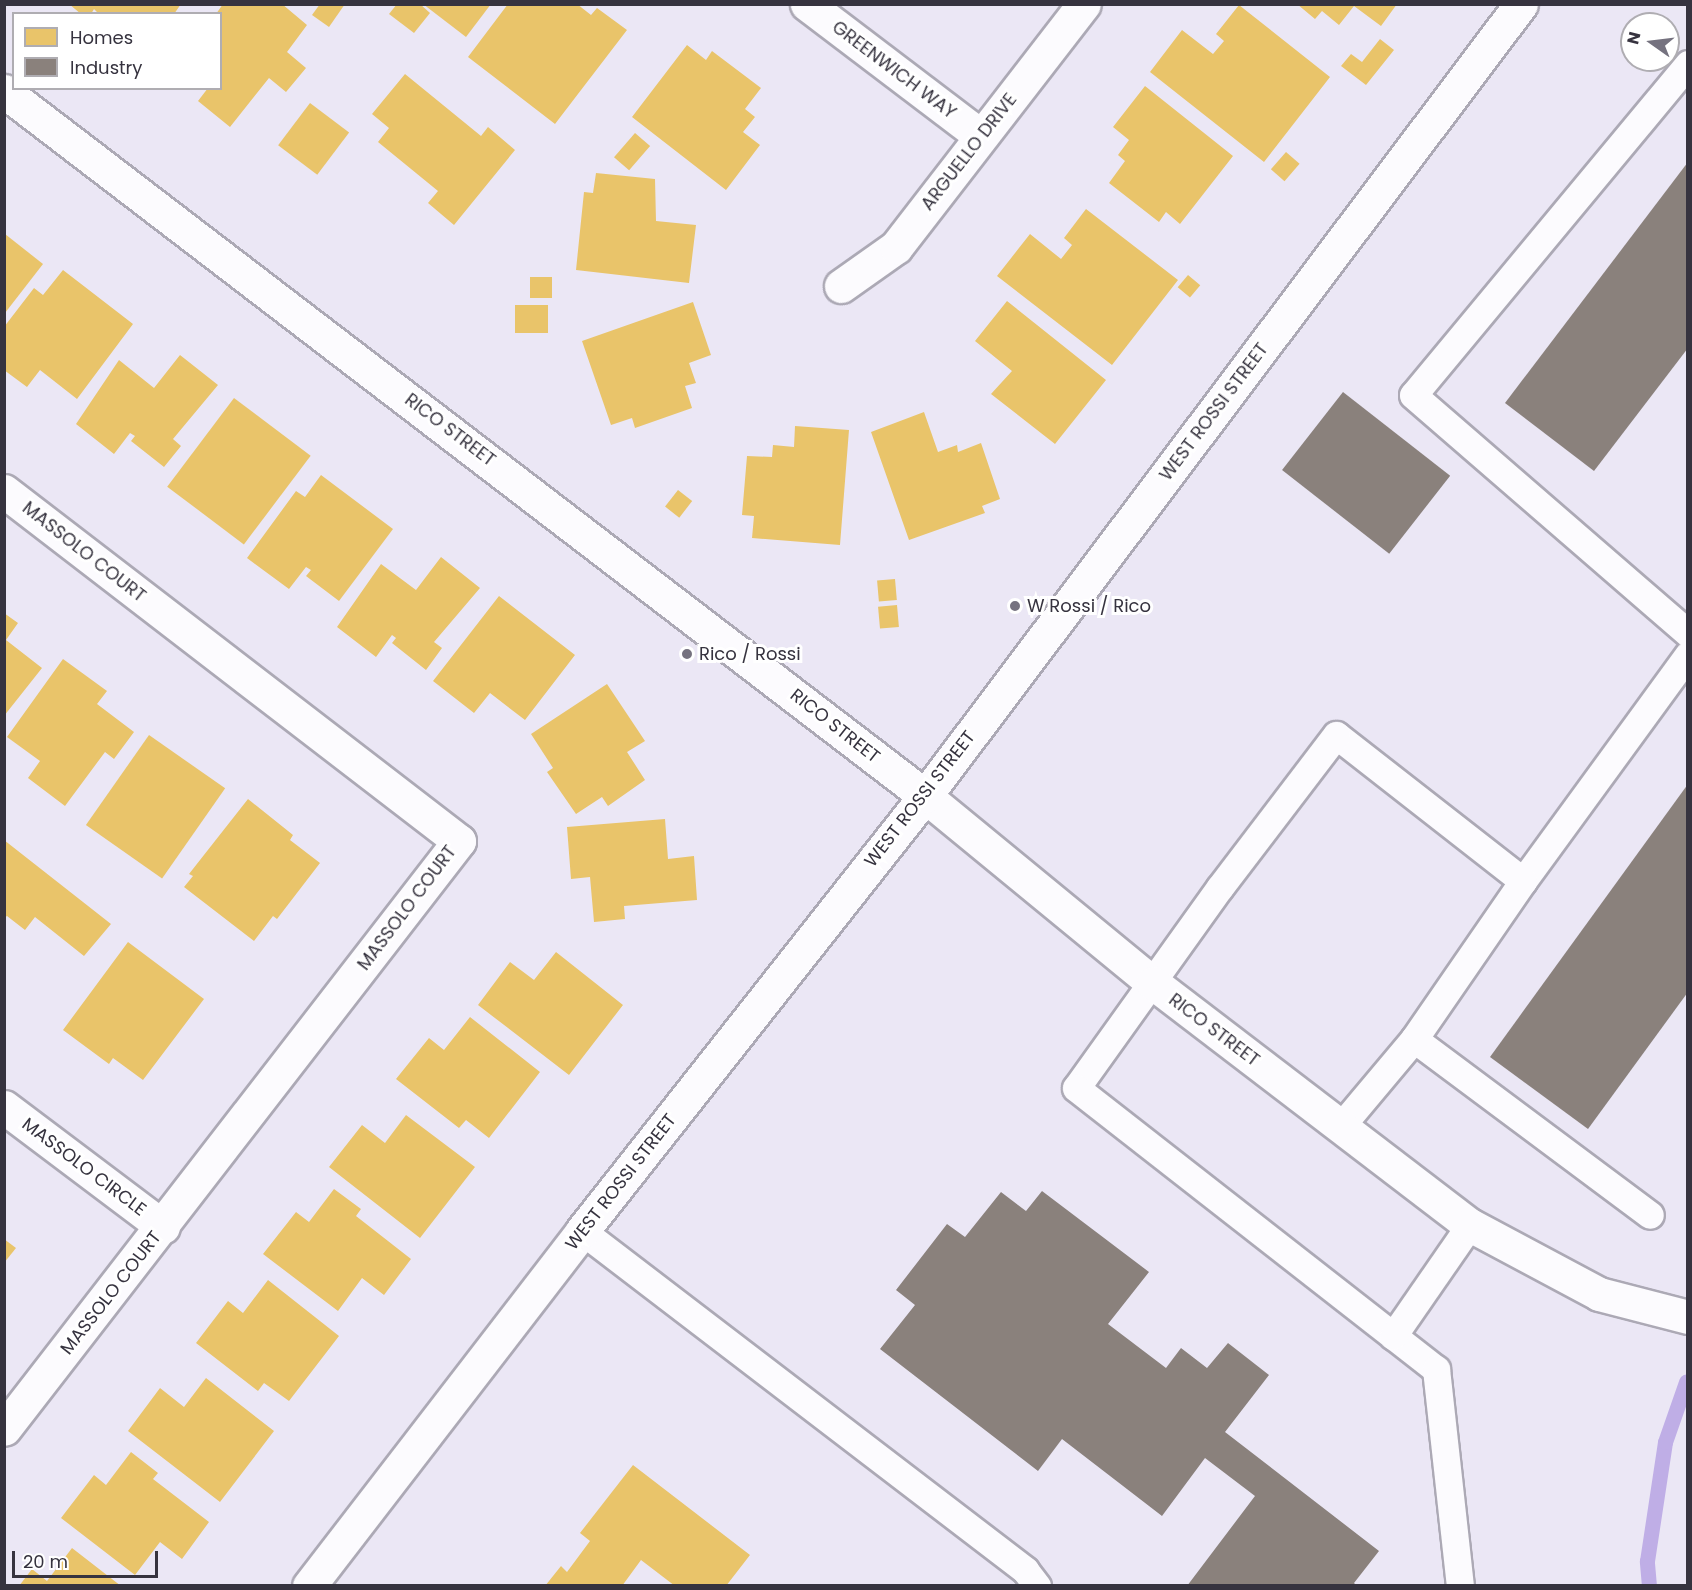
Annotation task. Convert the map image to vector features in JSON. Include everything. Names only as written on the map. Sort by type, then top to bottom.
[{"type":"street","name":"GREENWICH WAY","points":[[807,4],[981,136]]},
{"type":"street","name":"ARGUELLO DRIVE","points":[[841,286],[896,247],[1084,4]]},
{"type":"street","name":"WEST ROSSI STREET","points":[[309,1586],[582,1231],[925,796],[1521,4]]},
{"type":"street","name":"RICO STREET","points":[[4,91],[925,796],[1153,983],[1470,1225],[1599,1294],[1688,1317]]},
{"type":"street","name":"MASSOLO COURT","points":[[4,491],[459,841],[163,1227],[4,1429]]},
{"type":"street","name":"MASSOLO CIRCLE","points":[[4,1107],[163,1227]]},
{"type":"lane","points":[[1688,64],[1413,395],[1688,633]]},
{"type":"lane","points":[[1341,1126],[1414,1039],[1523,881],[1688,655]]},
{"type":"lane","points":[[1460,1586],[1436,1369],[1076,1088],[1336,735],[1523,881]]},
{"type":"lane","points":[[1414,1039],[1650,1215]]},
{"type":"lane","points":[[1394,1336],[1470,1225]]},
{"type":"lane","points":[[582,1231],[1025,1570],[1037,1586]]},
{"type":"building: Homes","points":[[69,4],[181,4],[175,12],[97,12],[94,9],[92,12],[79,12]]},
{"type":"building: Homes","points":[[223,4],[282,4],[307,25],[287,52],[306,68],[286,92],[269,78],[230,127],[198,101],[206,90],[222,90],[222,12],[217,12]]},
{"type":"building: Homes","points":[[320,4],[345,4],[329,27],[312,15]]},
{"type":"building: Homes","points":[[397,4],[420,4],[430,13],[414,33],[389,14]]},
{"type":"building: Homes","points":[[423,4],[491,4],[466,37]]},
{"type":"building: Homes","points":[[508,4],[577,4],[591,15],[597,8],[627,30],[555,124],[468,57]]},
{"type":"building: Homes","points":[[1297,4],[1397,4],[1381,26],[1354,6],[1339,25],[1322,11],[1315,19]]},
{"type":"building: Homes","points":[[1239,5],[1330,77],[1264,162],[1150,72],[1182,30],[1213,54],[1224,41],[1216,34]]},
{"type":"building: Homes","points":[[1380,39],[1394,50],[1366,85],[1341,66],[1351,54],[1362,62]]},
{"type":"building: Homes","points":[[687,45],[706,60],[712,51],[761,88],[745,109],[755,117],[743,132],[760,145],[726,190],[632,117]]},
{"type":"building: Homes","points":[[405,74],[481,136],[488,127],[515,150],[454,225],[428,203],[438,191],[378,142],[389,128],[372,114]]},
{"type":"building: Homes","points":[[1145,86],[1233,156],[1180,224],[1166,212],[1159,222],[1109,183],[1125,161],[1118,155],[1129,140],[1113,127]]},
{"type":"building: Homes","points":[[310,103],[349,132],[317,175],[278,145]]},
{"type":"building: Homes","points":[[635,133],[650,146],[629,170],[614,157]]},
{"type":"building: Homes","points":[[1286,152],[1300,164],[1284,181],[1271,169]]},
{"type":"building: Homes","points":[[596,173],[655,179],[656,221],[696,225],[689,283],[576,270],[584,192],[593,193]]},
{"type":"building: Homes","points":[[1086,209],[1178,280],[1112,365],[997,276],[1030,234],[1061,259],[1072,245],[1064,238]]},
{"type":"building: Homes","points":[[5,234],[43,264],[5,313]]},
{"type":"building: Homes","points":[[63,270],[133,324],[77,399],[40,370],[27,387],[4,370],[4,327],[34,288],[43,295]]},
{"type":"building: Homes","points":[[1188,275],[1200,285],[1190,298],[1178,287]]},
{"type":"building: Homes","points":[[530,277],[552,277],[552,298],[530,298]]},
{"type":"building: Homes","points":[[1007,301],[1106,380],[1055,444],[991,394],[1012,371],[975,341]]},
{"type":"building: Homes","points":[[693,302],[711,355],[689,363],[696,383],[685,386],[692,408],[635,428],[632,418],[611,425],[582,341]]},
{"type":"building: Homes","points":[[515,305],[548,305],[548,333],[515,333]]},
{"type":"building: Homes","points":[[180,355],[218,385],[173,439],[181,446],[164,467],[131,441],[135,436],[130,433],[114,454],[76,424],[119,360],[154,388]]},
{"type":"building: Homes","points":[[234,398],[311,456],[244,544],[167,487]]},
{"type":"building: Homes","points":[[924,412],[938,452],[957,445],[958,452],[981,443],[1000,499],[982,506],[985,513],[909,540],[871,432]]},
{"type":"building: Homes","points":[[795,426],[849,430],[840,545],[752,538],[754,516],[742,515],[747,456],[772,457],[773,445],[794,447]]},
{"type":"building: Homes","points":[[321,475],[393,529],[339,601],[306,576],[311,570],[306,567],[289,589],[247,558],[296,491],[305,497]]},
{"type":"building: Homes","points":[[678,490],[692,501],[679,518],[665,507]]},
{"type":"building: Homes","points":[[441,557],[480,588],[434,642],[442,648],[426,670],[392,643],[396,638],[392,635],[376,657],[337,627],[381,564],[416,590]]},
{"type":"building: Homes","points":[[895,579],[897,600],[879,601],[877,581]]},
{"type":"building: Homes","points":[[499,596],[575,655],[525,720],[490,693],[474,713],[433,681]]},
{"type":"building: Homes","points":[[897,605],[899,627],[880,629],[878,607]]},
{"type":"building: Homes","points":[[4,613],[18,623],[6,640],[42,668],[4,716]]},
{"type":"building: Homes","points":[[63,659],[107,691],[97,704],[134,732],[114,759],[105,752],[65,806],[28,778],[40,761],[7,737]]},
{"type":"building: Homes","points":[[607,684],[645,741],[627,752],[645,780],[608,806],[602,797],[576,814],[547,772],[553,768],[531,734]]},
{"type":"building: Homes","points":[[149,735],[225,788],[162,878],[86,825]]},
{"type":"building: Homes","points":[[248,799],[293,835],[290,840],[320,863],[277,919],[273,916],[254,941],[184,887],[193,876],[189,874]]},
{"type":"building: Homes","points":[[665,819],[668,859],[694,856],[697,900],[624,906],[625,919],[594,922],[590,877],[571,879],[567,827]]},
{"type":"building: Homes","points":[[4,840],[111,924],[84,956],[35,917],[25,930],[7,916],[4,918]]},
{"type":"building: Homes","points":[[128,942],[204,999],[143,1080],[113,1058],[109,1064],[63,1030]]},
{"type":"building: Homes","points":[[556,952],[623,1005],[569,1075],[478,1005],[510,962],[534,980]]},
{"type":"building: Homes","points":[[470,1017],[540,1072],[489,1138],[466,1120],[459,1128],[396,1079],[429,1038],[444,1050]]},
{"type":"building: Homes","points":[[406,1115],[475,1167],[420,1238],[329,1167],[362,1125],[385,1143]]},
{"type":"building: Homes","points":[[334,1189],[361,1209],[356,1216],[411,1259],[384,1295],[362,1278],[338,1311],[263,1254],[296,1212],[309,1222]]},
{"type":"building: Homes","points":[[4,1239],[16,1248],[4,1263]]},
{"type":"building: Homes","points":[[268,1280],[339,1336],[289,1401],[264,1383],[258,1391],[196,1343],[228,1301],[243,1313]]},
{"type":"building: Homes","points":[[206,1378],[274,1431],[220,1502],[128,1431],[160,1388],[184,1407]]},
{"type":"building: Homes","points":[[131,1452],[158,1473],[153,1479],[209,1522],[182,1559],[160,1542],[135,1575],[61,1518],[94,1475],[106,1485]]},
{"type":"building: Homes","points":[[633,1465],[750,1555],[726,1586],[675,1586],[641,1560],[622,1586],[545,1586],[561,1566],[567,1572],[590,1541],[580,1533]]},
{"type":"building: Homes","points":[[72,1548],[121,1586],[19,1586],[32,1569],[47,1581]]},
{"type":"building: Industry","points":[[1688,162],[1688,348],[1594,471],[1505,403]]},
{"type":"building: Industry","points":[[1343,392],[1450,476],[1389,554],[1282,470]]},
{"type":"building: Industry","points":[[1688,784],[1688,992],[1588,1129],[1490,1057]]},
{"type":"building: Industry","points":[[1042,1191],[1149,1272],[1108,1324],[1166,1368],[1181,1348],[1207,1368],[1228,1343],[1269,1375],[1225,1432],[1379,1551],[1354,1583],[1357,1586],[1187,1586],[1255,1496],[1205,1458],[1162,1516],[1062,1439],[1038,1471],[880,1349],[915,1305],[896,1290],[947,1224],[965,1237],[1001,1192],[1026,1211]]},
{"type":"waterway","points":[[1649,1586],[1647,1561],[1665,1442],[1686,1382]]},
{"type":"place","name":"W Rossi / Rico","points":[[1015,606]]},
{"type":"place","name":"Rico / Rossi","points":[[687,654]]}]
